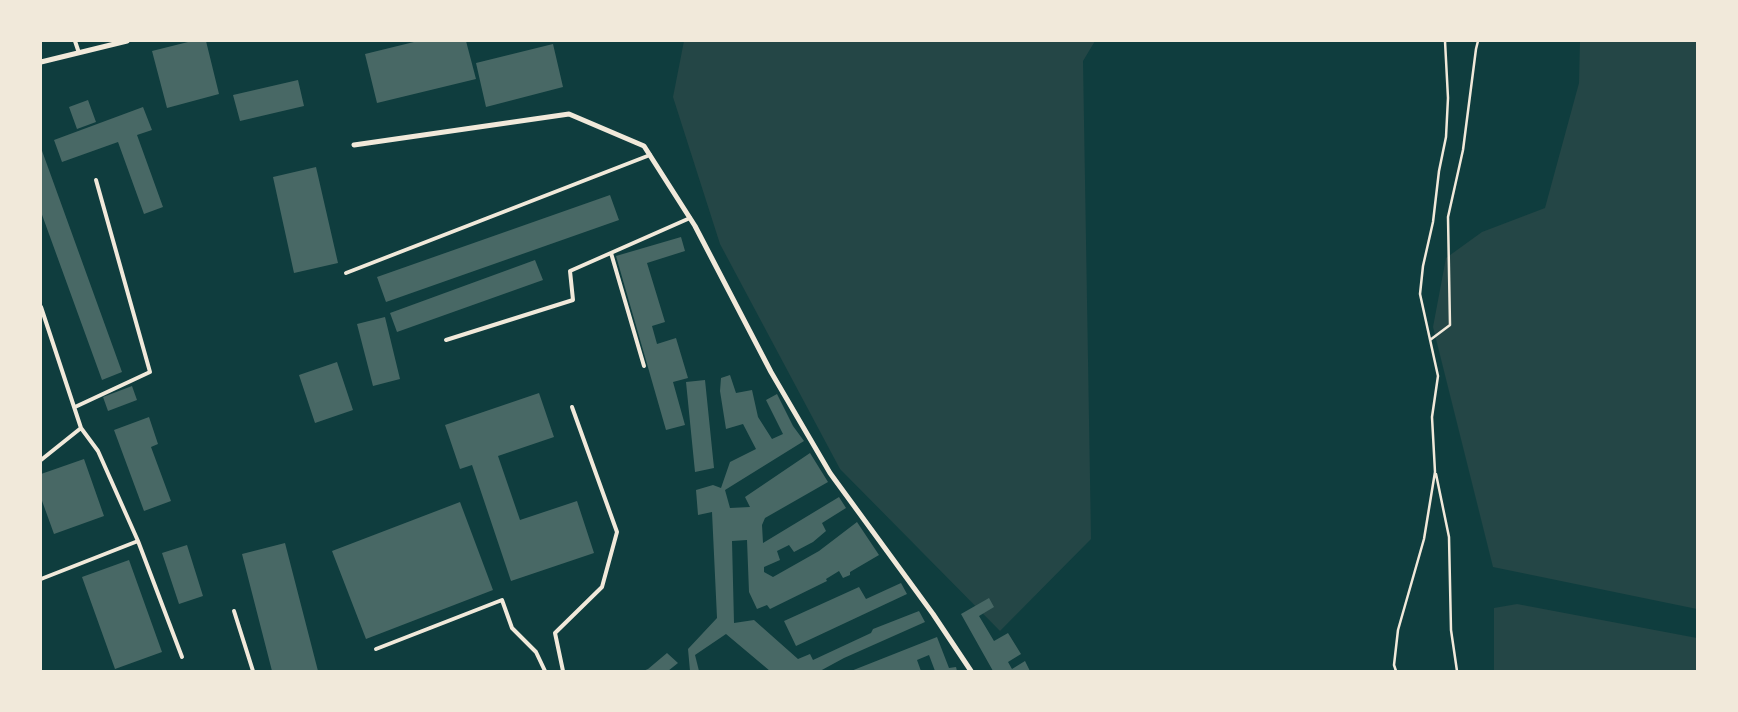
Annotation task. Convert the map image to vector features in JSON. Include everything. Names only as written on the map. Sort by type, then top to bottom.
[{"type":"street","points":[[41,62],[127,41]]},
{"type":"street","points":[[354,145],[569,114],[644,146],[690,218],[771,372],[830,473],[933,614],[971,671]]},
{"type":"lane","points":[[75,41],[79,53]]},
{"type":"lane","points":[[346,273],[650,155]]},
{"type":"lane","points":[[74,407],[150,372],[96,180]]},
{"type":"lane","points":[[446,340],[573,300],[570,272],[690,218]]},
{"type":"lane","points":[[611,253],[644,366]]},
{"type":"lane","points":[[41,307],[81,428],[98,451],[138,541],[182,657]]},
{"type":"lane","points":[[563,671],[555,633],[602,587],[617,532],[572,407]]},
{"type":"lane","points":[[41,460],[81,428]]},
{"type":"lane","points":[[41,579],[138,541]]},
{"type":"lane","points":[[376,649],[502,600],[512,628],[536,652],[545,671]]},
{"type":"lane","points":[[234,611],[253,671]]},
{"type":"path","points":[[1445,41],[1448,98],[1446,137],[1439,171],[1433,222],[1423,266],[1420,294],[1438,376],[1432,417],[1436,472],[1449,537],[1452,630],[1457,671]]},
{"type":"path","points":[[1430,340],[1450,325],[1448,217],[1463,150],[1478,41]]},
{"type":"path","points":[[1396,671],[1394,665],[1398,630],[1424,539],[1436,472]]},
{"type":"shaded area","points":[[684,41],[1095,41],[1083,61],[1091,539],[1000,631],[840,469],[720,244],[673,97]]},
{"type":"shaded area","points":[[1580,41],[1697,41],[1697,609],[1493,567],[1433,327],[1446,258],[1482,232],[1545,208],[1579,83]]},
{"type":"shaded area","points":[[1517,604],[1697,638],[1697,671],[1494,671],[1494,608]]},
{"type":"building","points":[[192,41],[206,41],[219,94],[167,108],[152,51]]},
{"type":"building","points":[[418,41],[466,41],[476,79],[377,103],[365,54]]},
{"type":"building","points":[[553,44],[563,87],[486,107],[476,63]]},
{"type":"building","points":[[298,80],[304,106],[240,121],[233,95]]},
{"type":"building","points":[[88,100],[96,122],[77,129],[69,107]]},
{"type":"building","points":[[143,107],[152,130],[137,135],[163,207],[144,214],[118,142],[62,162],[54,140]]},
{"type":"building","points":[[41,148],[122,372],[102,380],[41,212]]},
{"type":"building","points":[[316,167],[338,263],[294,273],[273,177]]},
{"type":"building","points":[[610,195],[619,220],[386,302],[377,277]]},
{"type":"building","points":[[681,237],[685,251],[647,263],[665,322],[652,326],[657,344],[676,338],[688,378],[673,382],[685,425],[666,430],[616,256]]},
{"type":"building","points":[[535,260],[543,280],[397,332],[390,313]]},
{"type":"building","points":[[385,317],[400,379],[373,386],[357,324]]},
{"type":"building","points":[[337,362],[353,410],[315,423],[299,375]]},
{"type":"building","points":[[730,375],[736,393],[752,390],[758,417],[772,439],[783,434],[766,400],[777,394],[793,426],[804,441],[725,490],[730,508],[750,507],[745,497],[810,453],[828,482],[765,518],[762,525],[763,543],[839,497],[846,508],[822,523],[826,531],[813,542],[794,552],[789,545],[777,551],[780,560],[764,567],[764,572],[773,577],[819,551],[857,522],[879,555],[850,572],[850,575],[843,578],[839,571],[826,579],[827,581],[770,609],[767,605],[757,609],[749,592],[747,540],[732,541],[734,623],[754,620],[798,659],[810,654],[813,660],[871,633],[873,629],[919,611],[925,622],[844,658],[820,671],[770,671],[726,634],[695,655],[699,671],[690,671],[688,649],[717,618],[712,512],[698,515],[696,490],[713,485],[721,488],[730,462],[756,449],[743,424],[726,429],[720,391],[721,378]]},
{"type":"building","points":[[705,380],[714,468],[695,472],[686,382]]},
{"type":"building","points":[[132,386],[137,400],[108,411],[103,397]]},
{"type":"building","points":[[539,393],[554,437],[498,456],[520,520],[577,501],[594,553],[511,581],[472,465],[460,469],[445,425]]},
{"type":"building","points":[[149,417],[158,444],[151,447],[171,501],[144,511],[114,430]]},
{"type":"building","points":[[84,459],[104,516],[54,534],[41,498],[41,474]]},
{"type":"building","points":[[460,502],[493,590],[366,639],[332,551]]},
{"type":"building","points":[[285,543],[318,671],[272,671],[242,554]]},
{"type":"building","points":[[187,545],[203,596],[179,604],[162,553]]},
{"type":"building","points":[[129,560],[162,652],[115,669],[82,577]]},
{"type":"building","points":[[901,583],[907,594],[796,646],[784,621],[859,587],[866,599]]},
{"type":"building","points":[[989,598],[994,607],[979,616],[994,641],[1008,633],[1021,654],[1008,662],[1012,669],[1025,661],[1030,671],[993,671],[961,614]]},
{"type":"building","points":[[937,637],[949,668],[956,667],[957,671],[935,671],[929,655],[917,660],[921,671],[851,671]]},
{"type":"building","points":[[667,653],[678,663],[668,671],[643,671],[648,669]]}]
